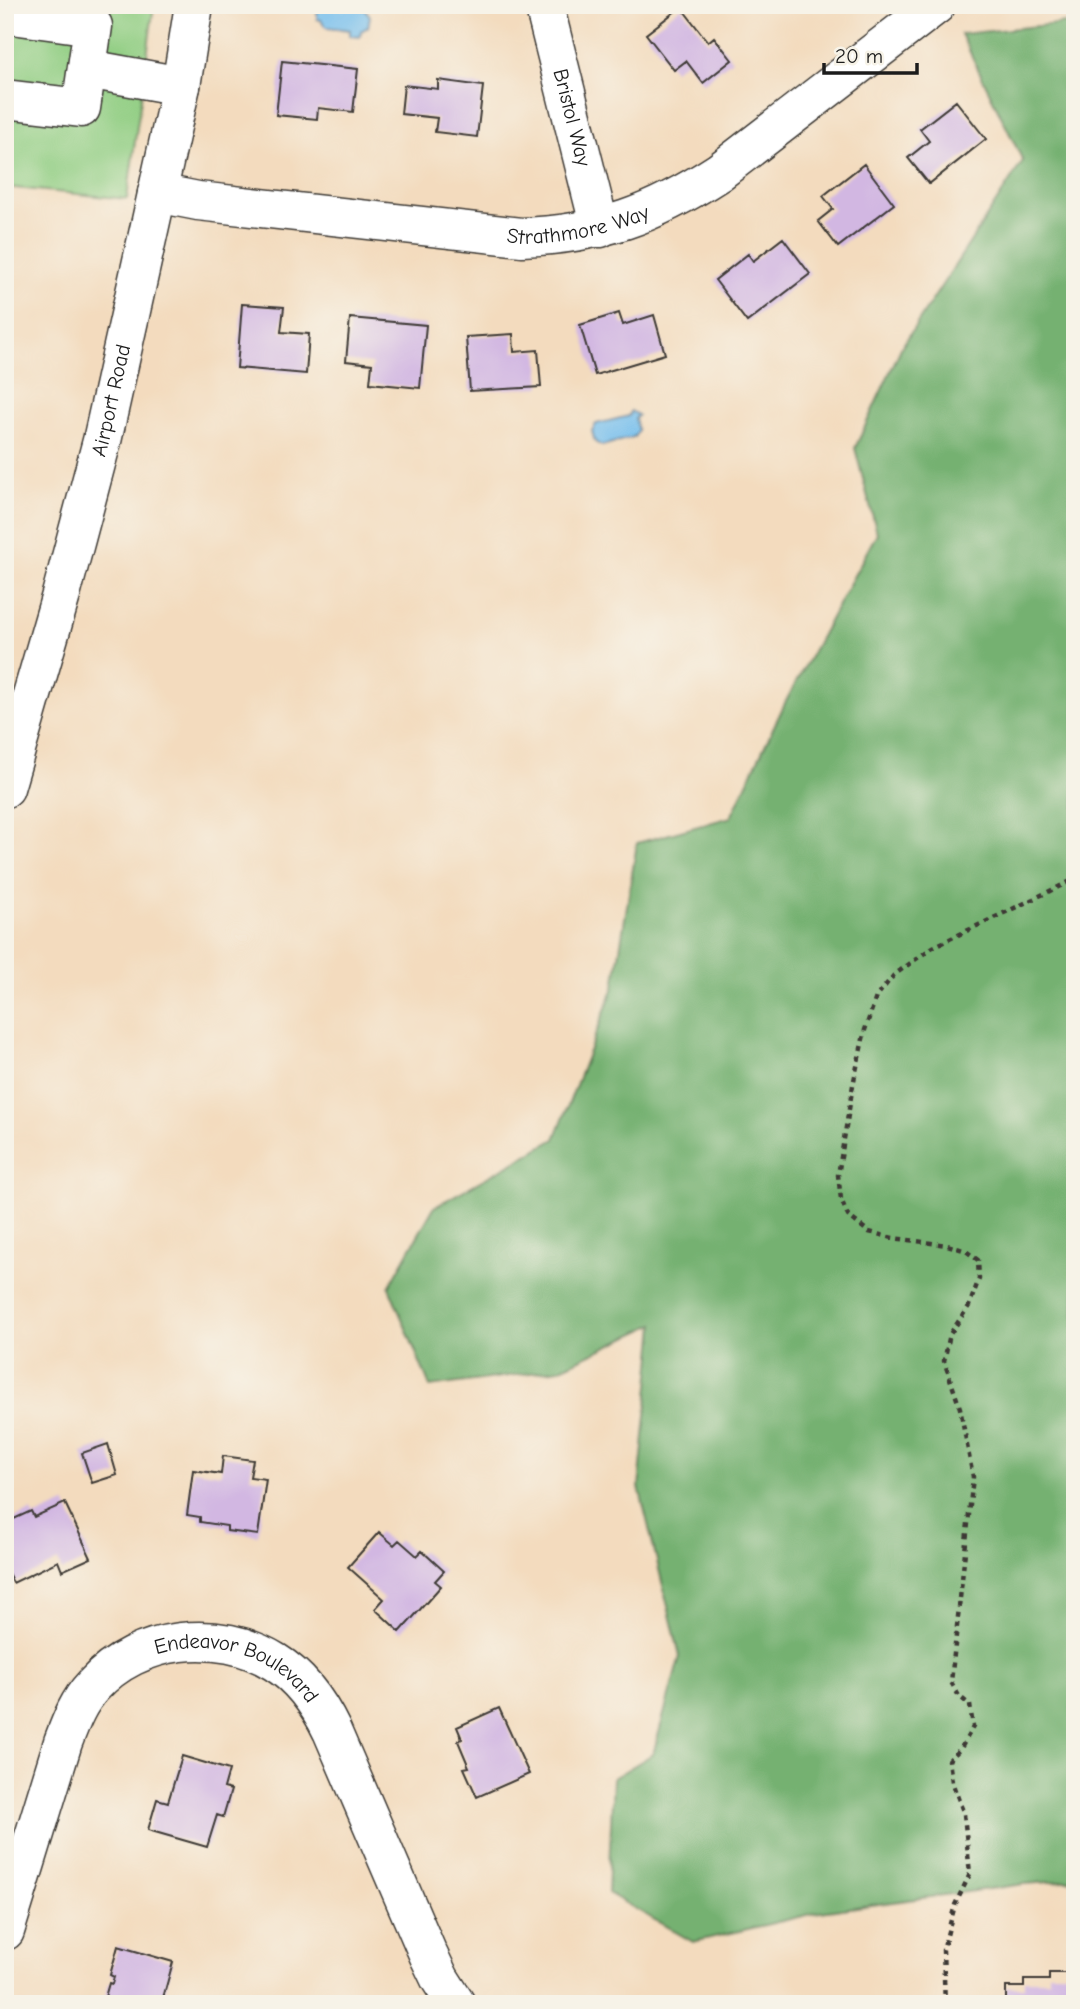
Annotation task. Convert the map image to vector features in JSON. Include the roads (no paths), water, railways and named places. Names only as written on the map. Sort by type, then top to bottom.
[{"type":"street","name":"Airport Road","points":[[5,788],[102,441],[181,86],[194,5]]},
{"type":"street","name":"Bristol Way","points":[[544,5],[600,228]]},
{"type":"street","name":"Strathmore Way","points":[[157,193],[198,201],[522,237],[549,236],[600,228],[652,210],[709,179],[936,5]]},
{"type":"street","points":[[5,14],[93,26],[81,108],[5,99]]},
{"type":"street","points":[[88,69],[181,86]]},
{"type":"street","name":"Endeavor Boulevard","points":[[5,1931],[63,1742],[72,1717],[86,1694],[95,1683],[118,1665],[157,1645],[188,1640],[232,1644],[261,1655],[287,1671],[309,1693],[322,1712],[428,1954],[456,2004]]},
{"type":"water","points":[[327,5],[365,9],[370,16],[368,27],[361,31],[360,37],[350,36],[350,30],[326,27],[317,19],[317,9]]},
{"type":"water","points":[[631,411],[638,415],[635,419],[638,431],[634,437],[602,446],[595,442],[592,431],[596,424],[629,416]]}]
